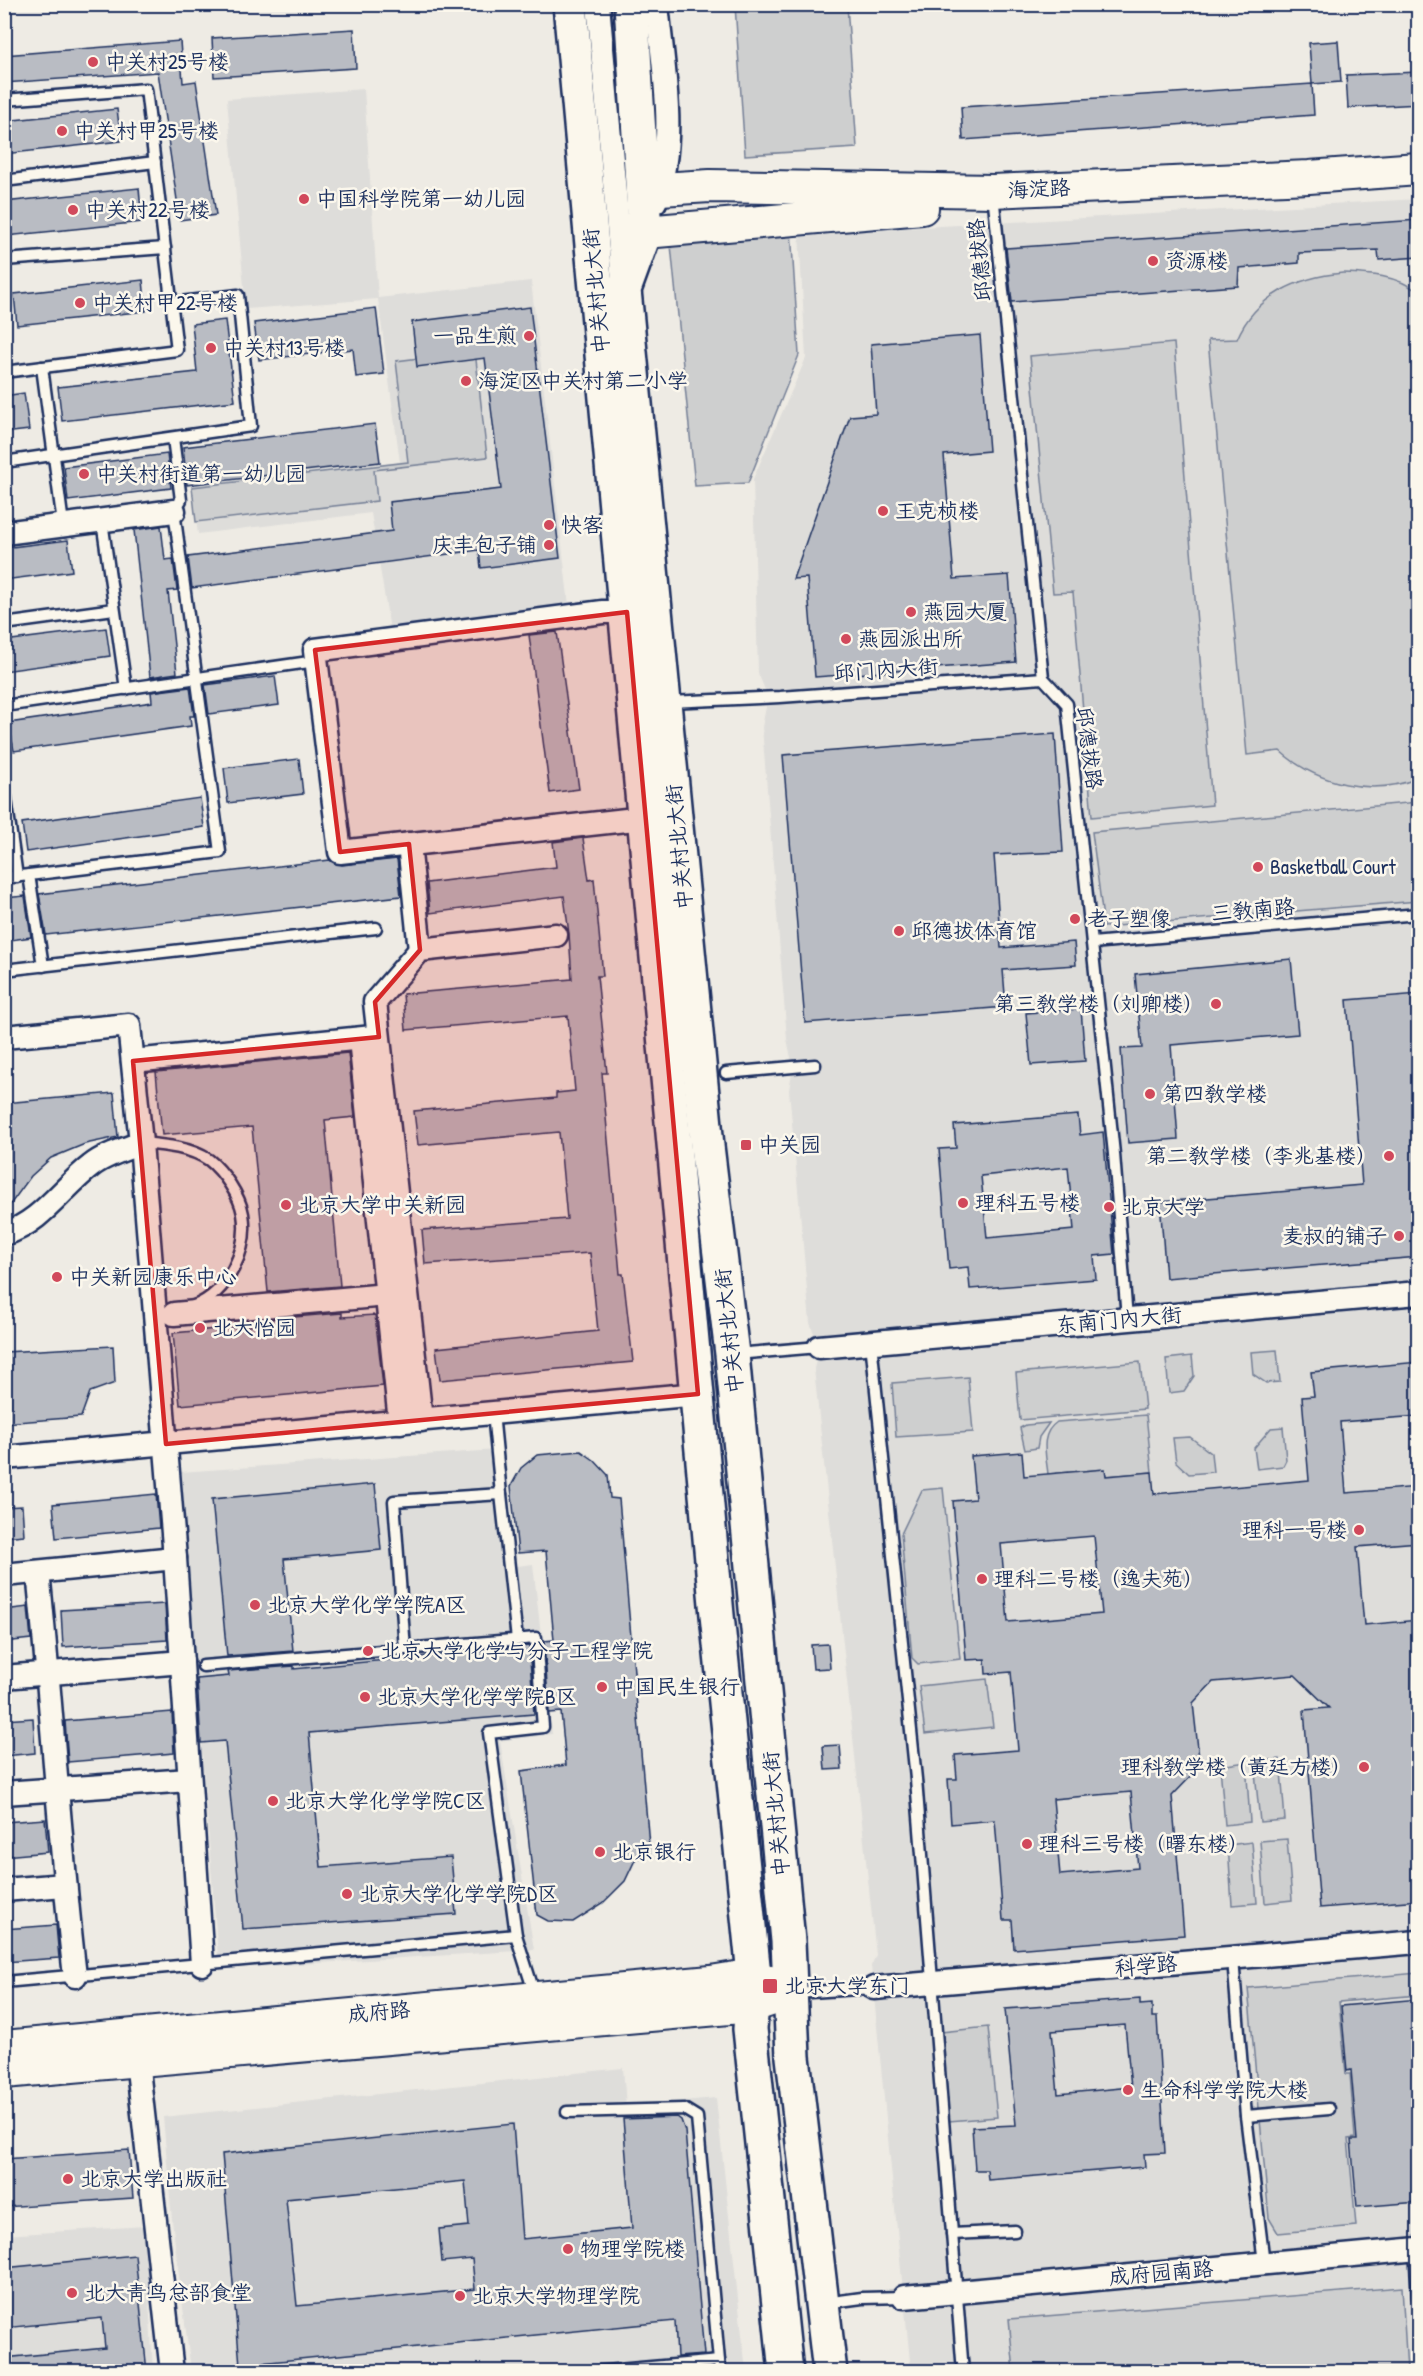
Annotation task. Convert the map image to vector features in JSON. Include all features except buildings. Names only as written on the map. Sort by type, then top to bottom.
[{"type":"main road","name":"中关村北大街","points":[[570,4],[753,1990],[750,2030],[786,2372]]},
{"type":"main road","name":"中关村北大街","points":[[631,4],[645,232],[624,290],[707,1146],[732,1354],[787,1929],[793,2056],[830,2372]]},
{"type":"main road","name":"海淀路","points":[[660,189],[710,186],[993,191],[1419,170]]},
{"type":"main road","points":[[645,232],[967,204],[993,191]]},
{"type":"main road","name":"成府路","points":[[4,2048],[711,1982],[753,1990]]},
{"type":"main road","points":[[753,1990],[791,1993]]},
{"type":"main road","name":"成府路","points":[[4,2072],[137,2060],[753,1990]]},
{"type":"street","name":"中关村北大街","points":[[598,4],[624,290]]},
{"type":"street","name":"中关村北大街","points":[[645,232],[660,189],[669,140],[657,4]]},
{"type":"street","points":[[4,533],[174,511]]},
{"type":"street","points":[[627,612],[596,613],[315,650],[340,852],[644,818]]},
{"type":"street","points":[[410,844],[420,950]]},
{"type":"street","points":[[411,1421],[387,1295],[370,1038],[375,1002],[420,950],[556,935]]},
{"type":"street","points":[[4,1037],[129,1025],[141,1143],[165,1315],[166,1444],[175,1558],[192,1664],[189,1780],[202,1964]]},
{"type":"street","points":[[133,1061],[370,1038]]},
{"type":"street","points":[[370,1038],[411,1421]]},
{"type":"street","points":[[4,1234],[41,1213],[92,1165],[141,1143]]},
{"type":"street","name":"东南门内大街","points":[[819,1347],[1419,1293]]},
{"type":"street","points":[[165,1315],[387,1295]]},
{"type":"street","points":[[4,1458],[698,1394]]},
{"type":"street","points":[[4,1575],[175,1558]]},
{"type":"street","points":[[38,1572],[64,1885],[75,1976]]},
{"type":"street","points":[[4,1677],[192,1664]]},
{"type":"street","points":[[4,1793],[189,1780]]},
{"type":"street","points":[[4,1890],[64,1885]]},
{"type":"street","name":"科学路","points":[[874,1988],[1419,1942]]},
{"type":"street","points":[[137,2060],[172,2372]]},
{"type":"street","name":"成府园南路","points":[[904,2297],[1417,2250]]},
{"type":"lane","points":[[4,100],[146,89],[177,350],[4,372]]},
{"type":"lane","points":[[4,181],[155,162]]},
{"type":"lane","name":"邱德拔路","points":[[993,191],[1043,678],[1066,704],[1114,1154],[1127,1319]]},
{"type":"lane","points":[[4,260],[165,248]]},
{"type":"lane","points":[[4,462],[251,426],[238,295],[172,303]]},
{"type":"lane","points":[[42,368],[63,524]]},
{"type":"lane","points":[[4,878],[220,852],[174,511],[181,500],[173,438]]},
{"type":"lane","points":[[102,522],[126,689]]},
{"type":"lane","points":[[4,624],[114,609]]},
{"type":"lane","points":[[4,706],[316,662]]},
{"type":"lane","name":"邱门内大街","points":[[665,702],[1043,678]]},
{"type":"lane","points":[[4,784],[17,877]]},
{"type":"lane","points":[[28,875],[43,966]]},
{"type":"lane","name":"三教南路","points":[[1092,943],[1419,914]]},
{"type":"lane","points":[[4,970],[376,928]]},
{"type":"lane","points":[[726,1073],[814,1065]]},
{"type":"lane","points":[[141,1143],[182,1149],[208,1160],[227,1179],[243,1213],[243,1244],[234,1269],[219,1289],[200,1304],[165,1315]]},
{"type":"lane","points":[[871,1342],[916,1779],[963,2372]]},
{"type":"lane","points":[[732,1354],[819,1347]]},
{"type":"lane","points":[[493,1413],[517,1640]]},
{"type":"lane","points":[[405,1649],[394,1501],[501,1494]]},
{"type":"lane","points":[[192,1664],[536,1638],[543,1727],[489,1733],[516,1935],[536,1998]]},
{"type":"lane","points":[[4,1982],[516,1935]]},
{"type":"lane","points":[[1233,1959],[1246,2116],[1264,2263]]},
{"type":"lane","points":[[791,1993],[874,1988]]},
{"type":"lane","points":[[567,2112],[684,2109],[697,2117],[719,2366],[595,2372]]},
{"type":"lane","points":[[1246,2116],[1329,2109]]},
{"type":"lane","points":[[952,2234],[1015,2231]]},
{"type":"lane","points":[[1417,2250],[1419,2298]]},
{"type":"lane","points":[[822,2303],[861,2298],[904,2297]]},
{"type":"highlighted area","points":[[627,612],[698,1394],[166,1444],[133,1061],[379,1037],[375,1002],[420,950],[409,844],[340,852],[315,650]]},
{"type":"shaded area","points":[[735,5],[847,5],[857,148],[745,155]]},
{"type":"shaded area","name":"海淀区中关村第二小学","points":[[364,89],[378,298],[531,281],[570,614],[391,636],[371,513],[198,534],[192,487],[400,462],[378,299],[246,309],[227,99]]},
{"type":"shaded area","name":"北京大学","points":[[1418,199],[1418,2371],[911,2371],[871,1966],[876,1955],[814,1369],[819,1347],[810,1323],[789,1090],[793,1067],[787,1039],[762,727],[768,697],[758,673],[753,479],[806,358],[799,234]]},
{"type":"shaded area","points":[[790,214],[799,355],[748,483],[695,486],[669,225]]},
{"type":"shaded area","points":[[1343,273],[1392,279],[1418,292],[1418,778],[1400,784],[1382,786],[1364,787],[1328,779],[1311,772],[1280,751],[1247,755],[1208,340],[1237,339],[1255,311],[1280,291],[1310,279]]},
{"type":"shaded area","points":[[1174,343],[1212,805],[1092,817],[1073,592],[1053,593],[1030,356]]},
{"type":"shaded area","points":[[475,351],[487,457],[374,470],[377,501],[196,522],[192,487],[408,462],[396,361]]},
{"type":"shaded area","name":"Basketball Court","points":[[1418,802],[1418,901],[1104,927],[1092,832]]},
{"type":"shaded area","points":[[1277,1350],[1280,1382],[1266,1383],[1253,1374],[1251,1352]]},
{"type":"shaded area","points":[[1192,1356],[1194,1376],[1184,1391],[1169,1393],[1166,1359]]},
{"type":"shaded area","points":[[1140,1362],[1145,1409],[1020,1420],[1016,1373]]},
{"type":"shaded area","points":[[968,1377],[973,1432],[896,1437],[892,1383]]},
{"type":"shaded area","points":[[1146,1415],[1152,1472],[1106,1476],[1105,1469],[1048,1474],[1046,1439],[1051,1427],[1057,1422]]},
{"type":"shaded area","points":[[1049,1423],[1039,1437],[1037,1448],[1025,1450],[1020,1428],[1026,1425]]},
{"type":"shaded area","points":[[1283,1427],[1286,1460],[1283,1466],[1257,1469],[1254,1448],[1271,1428]]},
{"type":"shaded area","points":[[1190,1437],[1211,1453],[1213,1472],[1189,1474],[1176,1462],[1173,1438]]},
{"type":"shaded area","name":"北京大学化学与分子工程学院","points":[[496,1450],[510,1567],[533,1564],[552,1734],[500,1741],[534,1950],[219,1969],[180,1472]]},
{"type":"shaded area","points":[[943,1488],[960,1659],[918,1664],[912,1658],[901,1534],[922,1490]]},
{"type":"shaded area","points":[[987,1679],[993,1727],[925,1734],[919,1686]]},
{"type":"shaded area","points":[[1280,1759],[1285,1820],[1260,1822],[1254,1762]]},
{"type":"shaded area","points":[[1246,1762],[1250,1822],[1225,1825],[1220,1766]]},
{"type":"shaded area","points":[[1287,1839],[1292,1900],[1265,1903],[1260,1841]]},
{"type":"shaded area","points":[[1252,1842],[1257,1903],[1232,1905],[1228,1845]]},
{"type":"shaded area","points":[[1418,1973],[1418,1995],[1339,2002],[1346,2074],[1350,2074],[1355,2138],[1348,2139],[1356,2226],[1278,2233],[1269,2218],[1248,1988]]},
{"type":"shaded area","points":[[988,2027],[997,2117],[949,2121],[941,2032]]},
{"type":"shaded area","name":"北京大学物理学院","points":[[623,2068],[626,2106],[716,2098],[746,2371],[191,2371],[172,2220],[163,2117]]},
{"type":"shaded area","points":[[145,2226],[153,2371],[5,2372],[5,2235]]},
{"type":"shaded area","points":[[1402,2287],[1407,2371],[1014,2371],[1009,2319]]},
{"type":"place","name":"中关村25号楼","points":[[93,62]]},
{"type":"place","name":"中关村甲25号楼","points":[[62,131]]},
{"type":"place","name":"中国科学院第一幼儿园","points":[[304,199]]},
{"type":"place","name":"中关村22号楼","points":[[73,210]]},
{"type":"place","name":"资源楼","points":[[1153,261]]},
{"type":"place","name":"中关村甲22号楼","points":[[80,303]]},
{"type":"place","name":"一品生煎","points":[[529,336]]},
{"type":"place","name":"中关村13号楼","points":[[211,348]]},
{"type":"place","name":"海淀区中关村第二小学","points":[[466,381]]},
{"type":"place","name":"中关村街道第一幼儿园","points":[[84,474]]},
{"type":"place","name":"王克桢楼","points":[[883,511]]},
{"type":"place","name":"快客","points":[[549,525]]},
{"type":"place","name":"庆丰包子铺","points":[[549,545]]},
{"type":"place","name":"燕园大厦","points":[[911,612]]},
{"type":"place","name":"燕园派出所","points":[[846,639]]},
{"type":"place","name":"Basketball Court","points":[[1258,867]]},
{"type":"place","name":"老子塑像","points":[[1075,919]]},
{"type":"place","name":"邱德拔体育馆","points":[[899,931]]},
{"type":"place","name":"第三教学楼（刘卿楼）","points":[[1216,1004]]},
{"type":"place","name":"第四教学楼","points":[[1150,1094]]},
{"type":"place","name":"中关园","points":[[746,1145]]},
{"type":"place","name":"第二教学楼（李兆基楼）","points":[[1389,1156]]},
{"type":"place","name":"理科五号楼","points":[[963,1203]]},
{"type":"place","name":"北京大学中关新园","points":[[286,1205]]},
{"type":"place","name":"北京大学","points":[[1109,1207]]},
{"type":"place","name":"麦叔的铺子","points":[[1399,1236]]},
{"type":"place","name":"中关新园康乐中心","points":[[57,1277]]},
{"type":"place","name":"北大怡园","points":[[200,1328]]},
{"type":"place","name":"理科一号楼","points":[[1359,1530]]},
{"type":"place","name":"理科二号楼（逸夫苑）","points":[[982,1579]]},
{"type":"place","name":"北京大学化学学院A区","points":[[255,1605]]},
{"type":"place","name":"北京大学化学与分子工程学院","points":[[368,1651]]},
{"type":"place","name":"中国民生银行","points":[[602,1687]]},
{"type":"place","name":"北京大学化学学院B区","points":[[365,1697]]},
{"type":"place","name":"理科教学楼（黄廷方楼）","points":[[1364,1767]]},
{"type":"place","name":"北京大学化学学院C区","points":[[273,1801]]},
{"type":"place","name":"理科三号楼（曙东楼）","points":[[1027,1844]]},
{"type":"place","name":"北京银行","points":[[600,1852]]},
{"type":"place","name":"北京大学化学学院D区","points":[[347,1894]]},
{"type":"place","name":"北京大学东门","points":[[770,1986]]},
{"type":"place","name":"生命科学学院大楼","points":[[1128,2090]]},
{"type":"place","name":"北京大学出版社","points":[[68,2179]]},
{"type":"place","name":"物理学院楼","points":[[568,2249]]},
{"type":"place","name":"北大青鸟总部食堂","points":[[72,2293]]},
{"type":"place","name":"北京大学物理学院","points":[[460,2296]]}]
